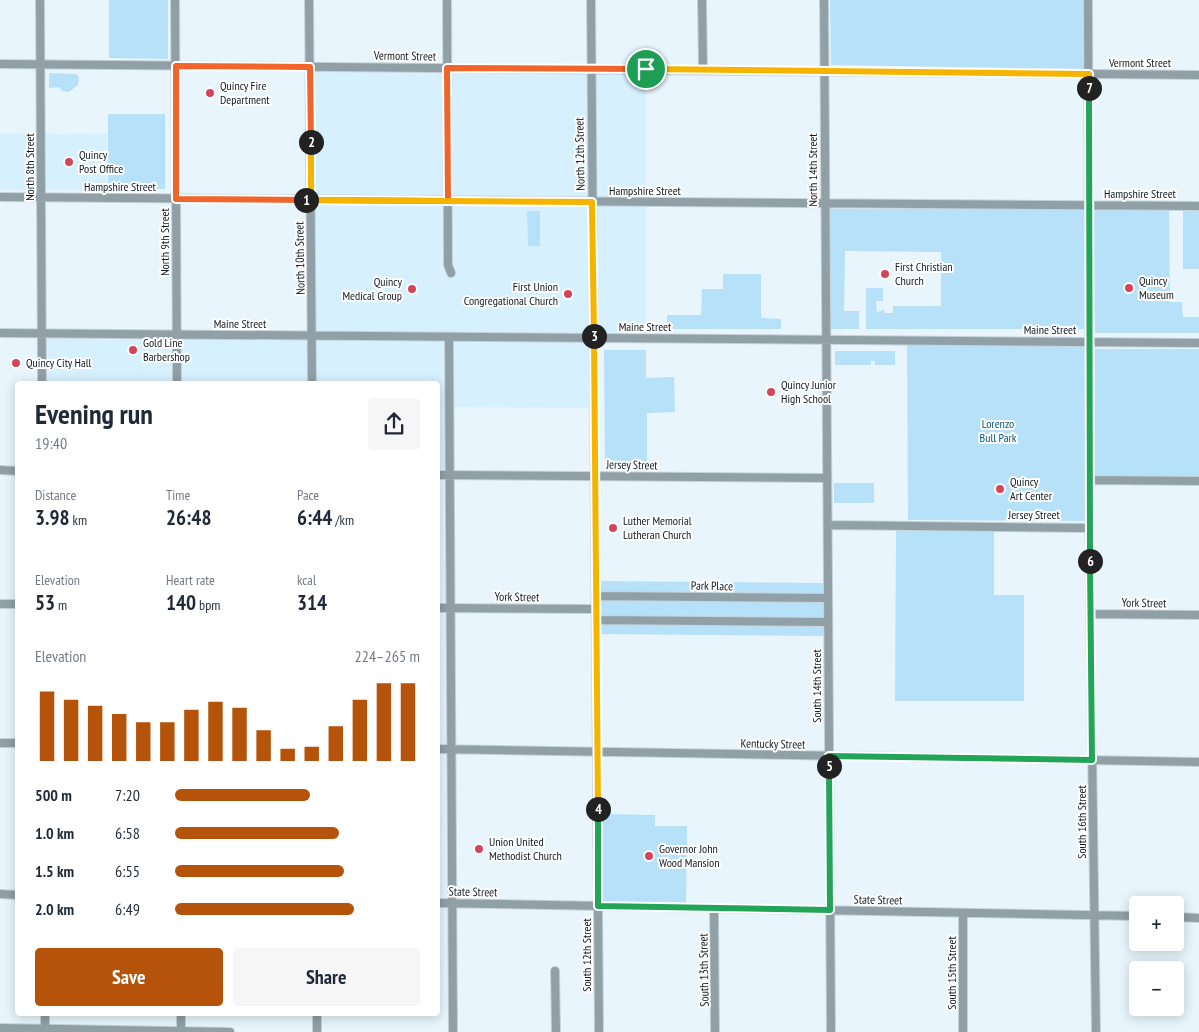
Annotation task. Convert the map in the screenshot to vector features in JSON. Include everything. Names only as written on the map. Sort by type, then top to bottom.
[{"type":"street","name":"North 8th Street","points":[[40,0],[42,381]]},
{"type":"street","name":"North 9th Street","points":[[175,0],[177,381]]},
{"type":"street","name":"North 10th Street","points":[[310,0],[312,381]]},
{"type":"street","points":[[446,0],[448,265],[451,273]]},
{"type":"street","name":"North 12th Street","points":[[591,0],[594,338]]},
{"type":"street","points":[[702,0],[703,70]]},
{"type":"street","name":"North 14th Street","points":[[824,0],[826,340]]},
{"type":"street","name":"South 16th Street","points":[[1088,0],[1090,614],[1096,1032]]},
{"type":"street","name":"Vermont Street","points":[[0,64],[1199,75]]},
{"type":"street","name":"Hampshire Street","points":[[0,197],[1199,206]]},
{"type":"street","name":"Maine Street","points":[[0,333],[1199,343]]},
{"type":"street","points":[[449,337],[453,1032]]},
{"type":"street","name":"South 12th Street","points":[[594,338],[599,1032]]},
{"type":"street","name":"South 14th Street","points":[[826,340],[831,1032]]},
{"type":"street","points":[[0,470],[15,471]]},
{"type":"street","name":"Jersey Street","points":[[440,475],[827,478]]},
{"type":"street","points":[[1090,480],[1199,481]]},
{"type":"street","name":"Jersey Street","points":[[828,525],[1090,528]]},
{"type":"street","name":"Park Place","points":[[596,596],[828,598]]},
{"type":"street","points":[[0,604],[15,604]]},
{"type":"street","name":"York Street","points":[[440,608],[596,609]]},
{"type":"street","name":"York Street","points":[[1090,614],[1199,615]]},
{"type":"street","points":[[596,620],[828,622]]},
{"type":"street","points":[[0,743],[15,743]]},
{"type":"street","name":"Kentucky Street","points":[[440,749],[1199,762]]},
{"type":"street","points":[[0,894],[15,895]]},
{"type":"street","name":"State Street","points":[[440,903],[1129,916]]},
{"type":"street","name":"South 13th Street","points":[[714,908],[716,1032]]},
{"type":"street","name":"South 15th Street","points":[[963,913],[964,1032]]},
{"type":"street","points":[[1184,917],[1199,918]]},
{"type":"street","points":[[555,971],[556,1032]]},
{"type":"street","points":[[45,1016],[45,1030]]},
{"type":"street","points":[[181,1016],[181,1032]]},
{"type":"street","points":[[317,1016],[317,1032]]},
{"type":"street","points":[[0,1028],[230,1032]]},
{"type":"shaded area","points":[[310,67],[646,69],[646,338],[594,338],[594,408],[450,407],[450,475],[440,475],[440,381],[42,381],[42,334],[312,336]]},
{"type":"shaded area","points":[[0,133],[107,134],[107,190],[0,190]]},
{"type":"green space","points":[[109,0],[168,0],[168,59],[109,58]]},
{"type":"green space","points":[[830,0],[1083,0],[1083,69],[831,65]]},
{"type":"green space","points":[[49,73],[76,74],[79,77],[78,85],[69,92],[62,91],[59,87],[49,88]]},
{"type":"green space","points":[[108,114],[165,114],[165,189],[108,189]]},
{"type":"green space","points":[[829,209],[1084,209],[1085,329],[866,329],[866,288],[883,288],[883,301],[876,301],[877,312],[884,310],[885,313],[893,313],[893,306],[941,306],[941,252],[845,251],[844,311],[859,311],[859,329],[830,329]]},
{"type":"green space","points":[[1092,209],[1169,209],[1170,302],[1182,302],[1183,317],[1199,317],[1199,333],[1095,333]]},
{"type":"green space","points":[[1183,209],[1199,209],[1199,269],[1183,269]]},
{"type":"green space","points":[[527,211],[540,211],[540,246],[528,246]]},
{"type":"green space","points":[[723,274],[761,274],[761,318],[781,319],[781,329],[667,329],[667,315],[701,315],[702,289],[723,289]]},
{"type":"green space","name":"Lorenzo Bull Park","points":[[907,340],[1089,341],[1089,521],[908,520]]},
{"type":"green space","points":[[1095,349],[1199,349],[1199,477],[1095,476]]},
{"type":"green space","points":[[604,350],[646,350],[646,378],[674,377],[675,412],[647,413],[647,463],[605,464]]},
{"type":"green space","points":[[835,351],[895,351],[895,365],[875,365],[875,361],[871,361],[871,365],[835,365]]},
{"type":"green space","points":[[834,483],[874,483],[874,503],[834,503]]},
{"type":"green space","points":[[896,529],[994,529],[994,595],[1024,595],[1024,701],[895,701]]},
{"type":"green space","points":[[596,581],[828,583],[828,636],[596,634]]},
{"type":"green space","points":[[601,814],[655,815],[655,826],[687,826],[686,905],[600,905]]},
{"type":"place","name":"Quincy Fire Department","points":[[210,93]]},
{"type":"place","name":"Quincy Post Office","points":[[69,162]]},
{"type":"place","name":"First Christian Church","points":[[885,274]]},
{"type":"place","name":"Quincy Museum","points":[[1129,288]]},
{"type":"place","name":"Quincy Medical Group","points":[[412,289]]},
{"type":"place","name":"First Union Congregational Church","points":[[568,294]]},
{"type":"place","name":"Gold Line Barbershop","points":[[133,350]]},
{"type":"place","name":"Quincy City Hall","points":[[16,363]]},
{"type":"place","name":"Quincy Junior High School","points":[[771,392]]},
{"type":"place","name":"Quincy Art Center","points":[[1000,489]]},
{"type":"place","name":"Luther Memorial Lutheran Church","points":[[613,528]]},
{"type":"place","name":"Union United Methodist Church","points":[[479,849]]},
{"type":"place","name":"Governor John Wood Mansion","points":[[649,856]]},
{"type":"route","points":[[646,69],[447,68],[448,201],[352,200],[176,199],[176,66],[194,66],[310,67],[311,200],[448,201],[592,202],[598,906],[830,910],[829,756],[1092,760],[1089,74],[646,69]]}]
